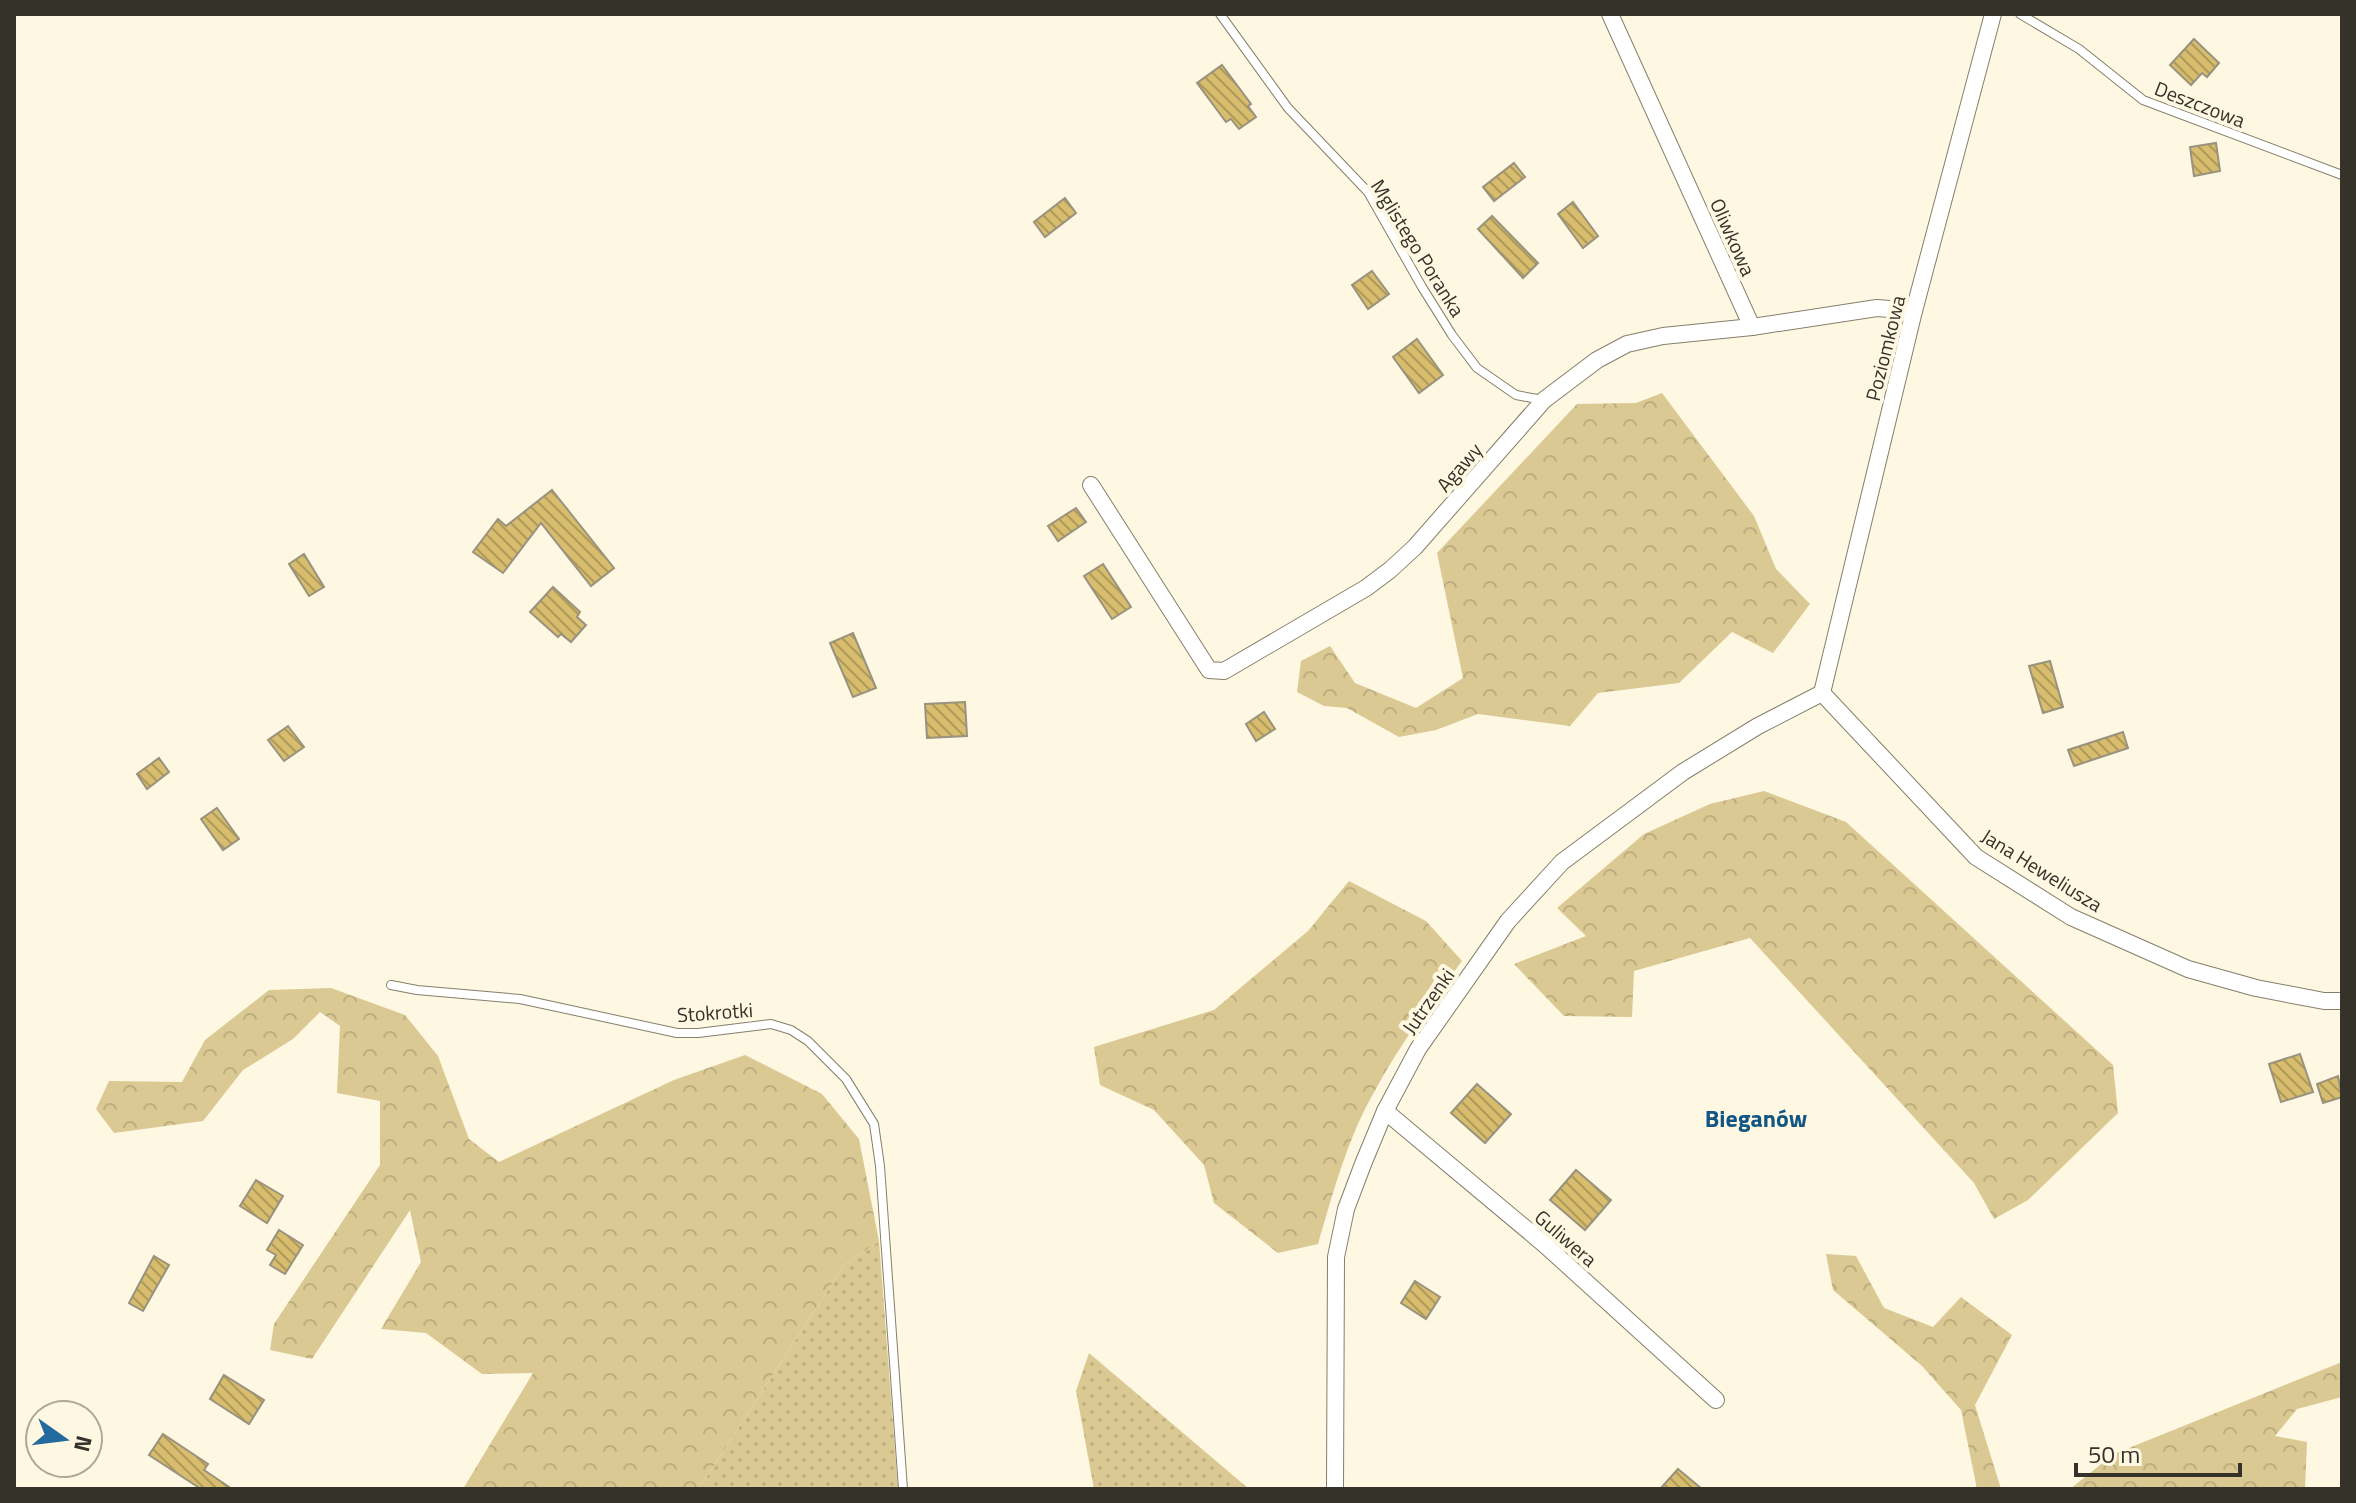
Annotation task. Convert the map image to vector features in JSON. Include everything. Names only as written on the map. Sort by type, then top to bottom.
[{"type":"street","name":"Oliwkowa","points":[[1610,14],[1752,327]]},
{"type":"street","name":"Poziomkowa","points":[[1822,693],[1914,311],[1993,14]]},
{"type":"street","points":[[1752,327],[1877,308],[1914,311]]},
{"type":"street","name":"Agawy","points":[[1091,485],[1209,670],[1224,671],[1366,588],[1390,570],[1415,547],[1544,400],[1597,360],[1627,344],[1663,336],[1752,327]]},
{"type":"street","name":"Jana Heweliusza","points":[[1822,693],[1976,857],[2071,917],[2188,969],[2256,988],[2324,1001],[2342,1001]]},
{"type":"street","name":"Jutrzenki","points":[[1335,1489],[1336,1257],[1346,1209],[1385,1111],[1418,1049],[1508,921],[1562,862],[1683,772],[1758,726],[1822,693]]},
{"type":"street","name":"Guliwera","points":[[1385,1111],[1544,1244],[1716,1400]]},
{"type":"lane","name":"Mglistego Poranka","points":[[1220,14],[1288,108],[1368,192],[1422,287],[1477,368],[1516,395],[1544,400]]},
{"type":"lane","name":"Deszczowa","points":[[2020,14],[2079,49],[2143,100],[2342,175]]},
{"type":"lane","name":"Stokrotki","points":[[391,985],[520,999],[677,1033],[771,1024],[791,1030],[808,1041],[846,1079],[874,1124],[880,1166],[903,1489]]},
{"type":"green space","points":[[1662,393],[1754,516],[1776,569],[1810,604],[1773,653],[1732,632],[1679,683],[1598,693],[1570,726],[1478,714],[1436,730],[1399,737],[1347,708],[1324,706],[1297,692],[1301,661],[1330,646],[1355,683],[1416,708],[1463,678],[1437,553],[1577,404],[1636,403]]},
{"type":"green space","points":[[1764,791],[1846,822],[2113,1065],[2118,1113],[2028,1200],[1994,1219],[1974,1183],[1750,938],[1634,971],[1632,1017],[1564,1016],[1514,964],[1586,936],[1557,908],[1644,834],[1710,804]]},
{"type":"green space","points":[[1349,881],[1426,921],[1462,961],[1404,1043],[1364,1112],[1341,1167],[1318,1244],[1278,1253],[1214,1203],[1204,1165],[1154,1110],[1100,1085],[1094,1047],[1214,1010],[1308,931]]},
{"type":"green space","points":[[331,988],[405,1015],[438,1056],[469,1139],[499,1162],[674,1080],[745,1055],[822,1094],[859,1139],[879,1241],[844,1265],[699,1489],[463,1489],[533,1373],[482,1374],[426,1333],[381,1329],[421,1262],[410,1210],[312,1359],[270,1350],[274,1324],[380,1165],[380,1101],[337,1093],[340,1026],[320,1012],[293,1039],[243,1070],[203,1121],[114,1133],[96,1109],[109,1081],[182,1082],[205,1040],[269,990]]},
{"type":"green space","points":[[879,1241],[898,1489],[699,1489],[844,1265]]},
{"type":"green space","points":[[1826,1254],[1856,1256],[1884,1308],[1933,1327],[1961,1297],[2012,1335],[1975,1405],[2001,1489],[1977,1489],[1961,1410],[1922,1366],[1833,1290]]},
{"type":"green space","points":[[1089,1353],[1249,1489],[1094,1489],[1076,1391]]},
{"type":"green space","points":[[2342,1362],[2342,1397],[2297,1409],[2275,1436],[2307,1442],[2305,1489],[2070,1489],[2114,1454]]},
{"type":"building","points":[[2194,39],[2219,63],[2207,77],[2202,73],[2191,85],[2170,65]]},
{"type":"building","points":[[1222,65],[1251,104],[1248,106],[1256,117],[1239,129],[1231,119],[1226,122],[1197,83]]},
{"type":"building","points":[[2216,143],[2220,171],[2194,176],[2190,147]]},
{"type":"building","points":[[1514,163],[1525,177],[1494,201],[1483,187]]},
{"type":"building","points":[[1065,198],[1076,213],[1045,237],[1034,222]]},
{"type":"building","points":[[1573,202],[1598,236],[1583,248],[1558,214]]},
{"type":"building","points":[[1492,216],[1538,263],[1523,278],[1478,229]]},
{"type":"building","points":[[1372,271],[1389,294],[1368,309],[1352,285]]},
{"type":"building","points":[[1417,339],[1443,375],[1419,393],[1393,357]]},
{"type":"building","points":[[552,490],[614,568],[591,586],[541,523],[503,573],[473,552],[498,519],[506,526]]},
{"type":"building","points":[[1076,508],[1086,522],[1058,541],[1048,526]]},
{"type":"building","points":[[304,554],[324,587],[309,596],[289,564]]},
{"type":"building","points":[[1103,564],[1131,607],[1112,619],[1084,576]]},
{"type":"building","points":[[553,587],[580,612],[577,617],[586,625],[571,642],[561,634],[558,637],[530,612]]},
{"type":"building","points":[[853,633],[876,688],[853,697],[830,643]]},
{"type":"building","points":[[2050,661],[2063,707],[2043,713],[2029,666]]},
{"type":"building","points":[[965,702],[967,736],[927,738],[925,704]]},
{"type":"building","points":[[1264,712],[1275,729],[1256,741],[1246,724]]},
{"type":"building","points":[[288,726],[304,747],[284,761],[268,740]]},
{"type":"building","points":[[2123,732],[2128,748],[2074,766],[2068,750]]},
{"type":"building","points":[[159,758],[169,772],[147,789],[137,774]]},
{"type":"building","points":[[217,808],[239,839],[223,850],[201,819]]},
{"type":"building","points":[[2300,1054],[2313,1092],[2281,1102],[2269,1064]]},
{"type":"building","points":[[2338,1076],[2342,1097],[2323,1103],[2317,1084]]},
{"type":"building","points":[[1477,1084],[1511,1114],[1485,1143],[1451,1113]]},
{"type":"building","points":[[1576,1170],[1611,1200],[1585,1230],[1550,1200]]},
{"type":"building","points":[[256,1180],[283,1196],[267,1223],[240,1206]]},
{"type":"building","points":[[279,1230],[303,1245],[285,1274],[270,1265],[276,1255],[267,1250]]},
{"type":"building","points":[[154,1256],[169,1265],[143,1311],[129,1303]]},
{"type":"building","points":[[1415,1281],[1440,1297],[1426,1319],[1401,1303]]},
{"type":"building","points":[[224,1375],[264,1400],[249,1424],[210,1399]]},
{"type":"building","points":[[163,1434],[208,1464],[204,1470],[232,1489],[201,1489],[149,1455]]},
{"type":"building","points":[[1678,1469],[1702,1489],[1660,1489]]},
{"type":"district","name":"Bieganów","points":[[1756,1118]]}]
